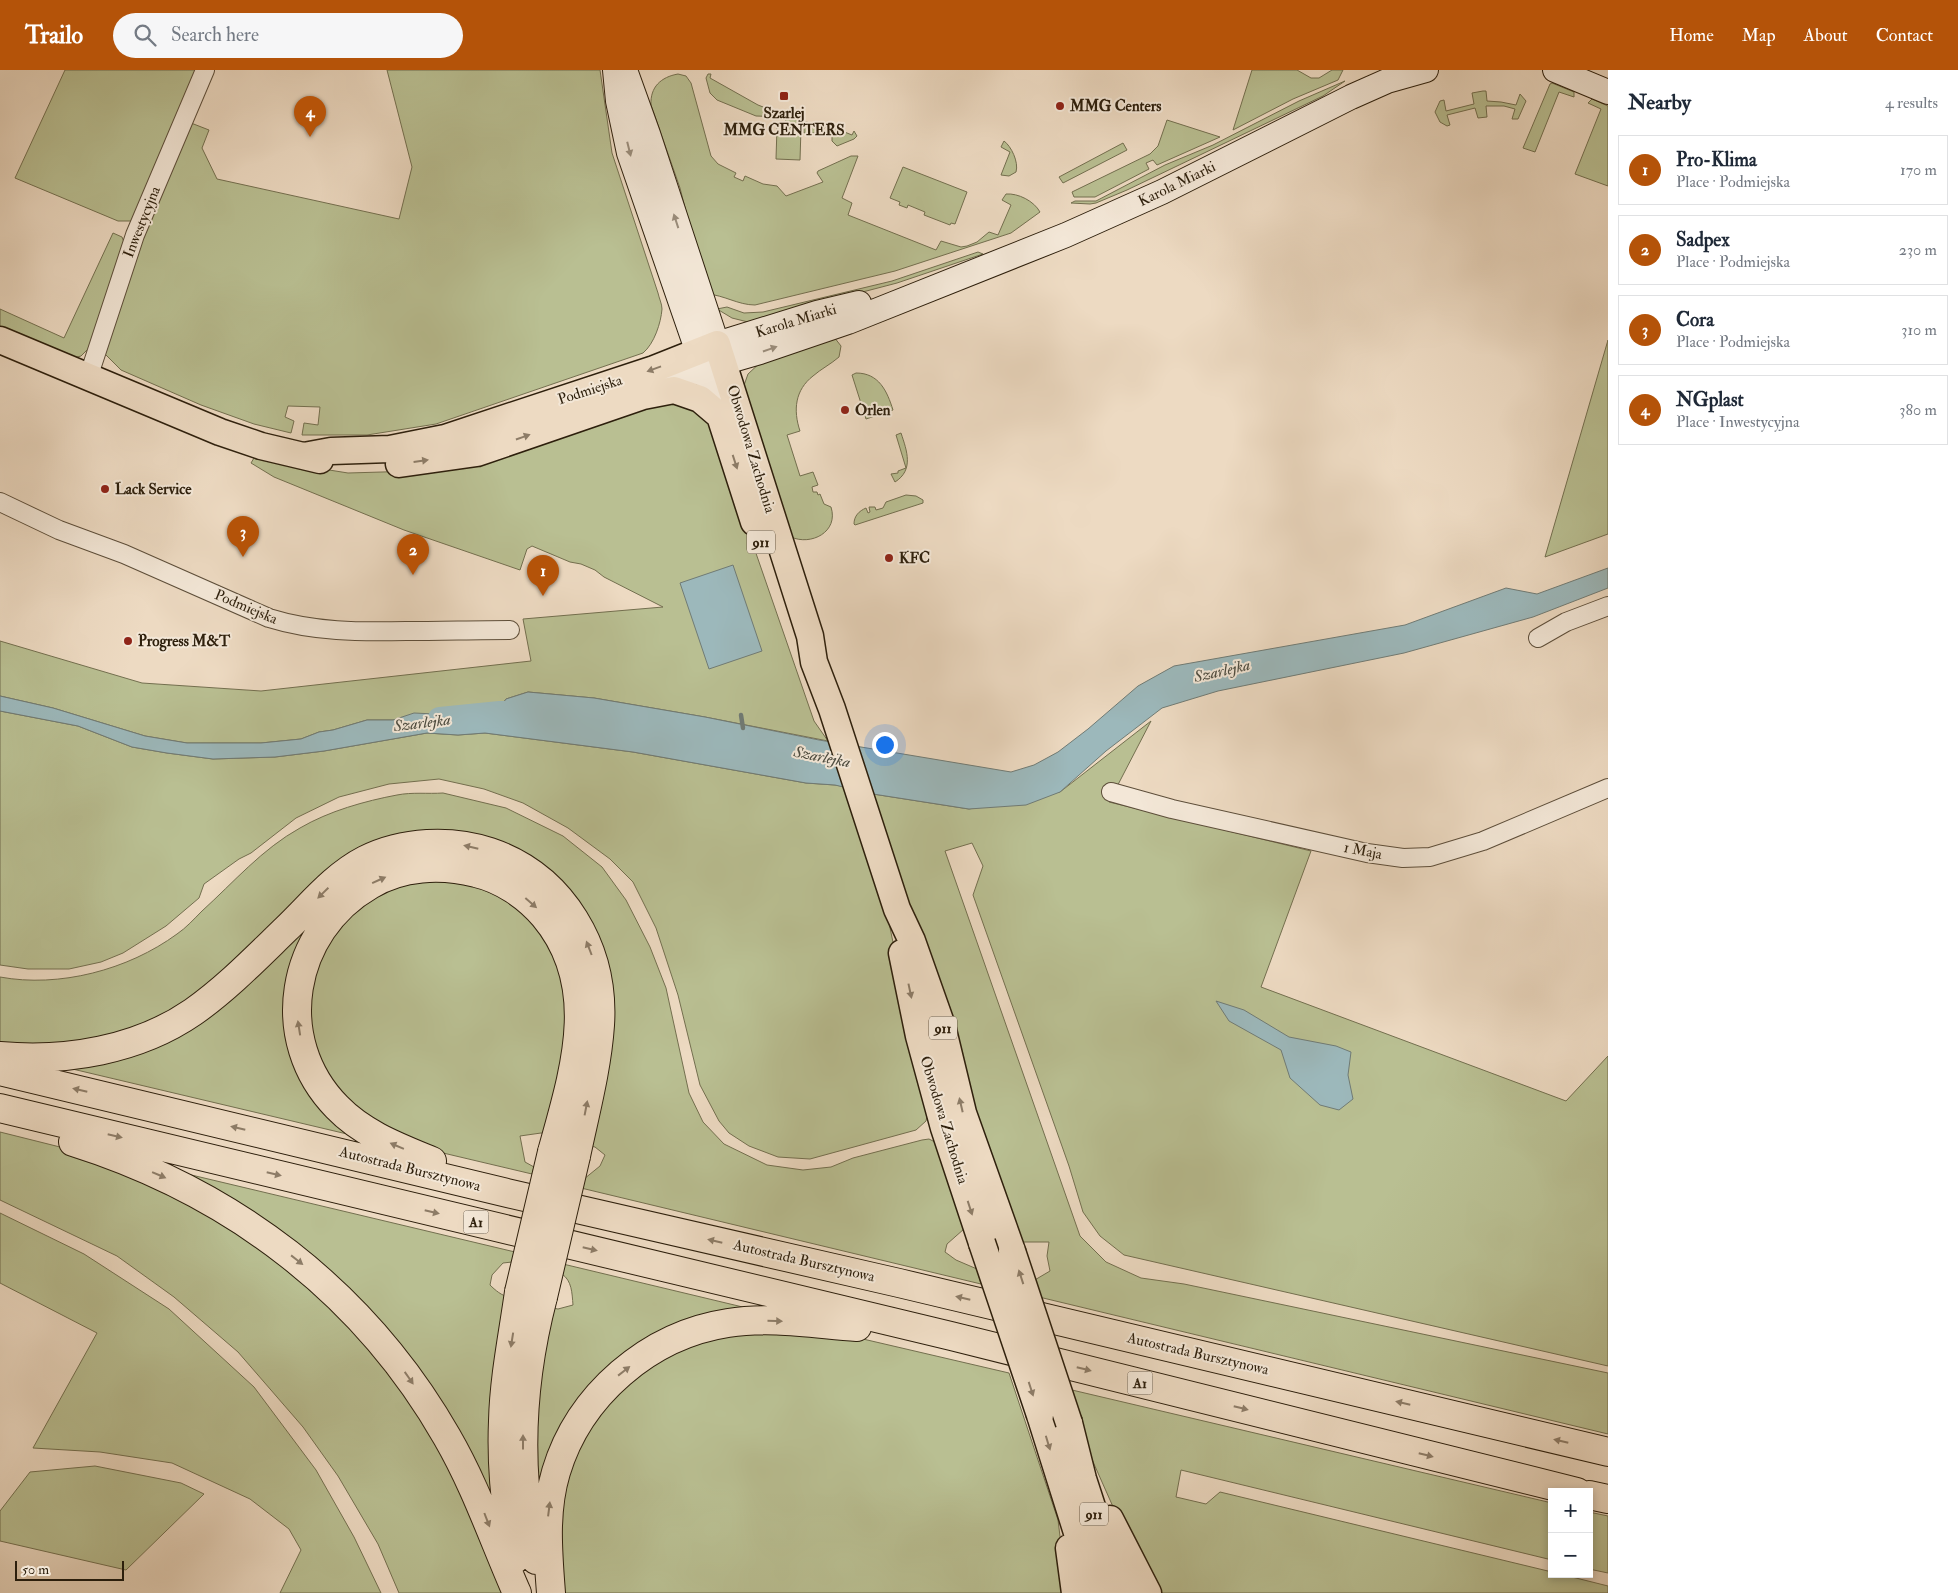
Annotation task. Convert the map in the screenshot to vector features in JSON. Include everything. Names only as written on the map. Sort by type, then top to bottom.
[{"type":"highway","points":[[0,1056],[24,1058],[86,1053],[115,1047],[156,1032],[176,1022],[207,1001],[261,953],[335,882],[351,869],[386,851],[424,844],[454,844],[500,856],[533,874],[560,898],[579,926],[588,947],[598,982],[600,1025],[596,1057],[564,1154],[531,1294],[505,1390],[502,1447],[507,1510],[522,1593]]},
{"type":"highway","points":[[507,1193],[391,1144],[369,1132],[337,1108],[315,1078],[303,1047],[296,1007],[300,978],[308,954],[320,930],[335,912],[358,892],[370,884],[397,873],[437,868],[464,870],[495,879],[510,887],[539,910],[551,924],[559,935],[571,964],[576,984],[579,1015],[579,1032],[564,1154]]},
{"type":"highway","name":"Autostrada Bursztynowa","points":[[0,1071],[507,1193],[899,1283],[1608,1452]]},
{"type":"highway","name":"A1","points":[[0,1108],[952,1336],[1561,1488]]},
{"type":"highway","points":[[0,1112],[58,1138],[103,1152],[195,1192],[249,1224],[276,1243],[332,1291],[364,1323],[401,1366],[448,1438],[481,1504],[517,1593]]},
{"type":"highway","points":[[531,1294],[528,1363],[524,1392],[523,1447],[529,1524],[536,1563],[545,1593]]},
{"type":"highway","points":[[550,1593],[548,1516],[556,1473],[563,1451],[580,1419],[604,1389],[622,1372],[653,1350],[694,1331],[728,1323],[748,1321],[781,1321],[952,1336]]},
{"type":"highway","points":[[1593,1495],[1608,1499]]},
{"type":"main road","name":"Podmiejska","points":[[0,340],[220,432],[261,446],[329,463],[390,465],[477,453],[643,396],[674,390],[700,399],[720,416]]},
{"type":"main road","name":"Podmiejska","points":[[304,456],[331,451],[390,449],[446,438],[654,369],[711,356]]},
{"type":"main road","name":"Obwodowa Zachodnia","points":[[711,356],[810,636],[814,662]]},
{"type":"main road","name":"Obwodowa Zachodnia","points":[[720,416],[764,551],[797,638],[814,662]]},
{"type":"main road","name":"911","points":[[814,662],[832,709],[896,909]]},
{"type":"main road","name":"Obwodowa Zachodnia","points":[[896,909],[903,957],[922,1044],[944,1128],[1040,1415],[1056,1471]]},
{"type":"main road","name":"Obwodowa Zachodnia","points":[[896,909],[912,941],[942,1026],[963,1113],[1012,1251],[1070,1429]]},
{"type":"main road","name":"911","points":[[1070,1429],[1082,1479],[1120,1593]]},
{"type":"main road","points":[[1070,1429],[1120,1540],[1148,1593]]},
{"type":"main road","name":"911","points":[[1056,1471],[1096,1593]]},
{"type":"main road","points":[[1056,1471],[1075,1593]]},
{"type":"street","name":"Inwestycyjna","points":[[88,378],[135,236],[204,70]]},
{"type":"street","name":"Obwodowa Zachodnia","points":[[615,70],[618,101],[629,152],[683,312],[711,356]]},
{"type":"street","name":"Obwodowa Zachodnia","points":[[625,70],[702,299],[720,416]]},
{"type":"street","name":"Karola Miarki","points":[[711,356],[760,352],[848,322],[1066,235],[1146,200],[1328,108],[1384,76],[1426,70]]},
{"type":"street","points":[[1555,70],[1608,92]]},
{"type":"street","name":"Karola Miarki","points":[[711,356],[754,333],[817,313],[962,275]]},
{"type":"street","points":[[702,299],[718,320],[734,328],[754,333]]},
{"type":"street","points":[[643,396],[678,378],[711,356]]},
{"type":"street","name":"Podmiejska","points":[[0,502],[59,530],[124,554],[269,618],[292,625],[322,630],[355,632],[510,630]]},
{"type":"street","points":[[1538,638],[1566,622],[1608,606]]},
{"type":"street","name":"1 Maja","points":[[1111,792],[1172,810],[1367,853],[1403,858],[1430,857],[1483,841],[1608,788]]},
{"type":"green space","points":[[65,70],[196,70],[133,221],[118,221],[15,178]]},
{"type":"green space","points":[[387,70],[600,70],[612,153],[662,307],[654,339],[647,349],[643,353],[436,424],[367,435],[302,435],[304,423],[318,425],[320,407],[288,406],[285,417],[294,421],[291,433],[254,424],[201,405],[121,370],[105,354],[139,249],[191,123],[209,130],[202,148],[217,179],[399,219],[412,167]]},
{"type":"green space","points":[[1252,70],[1297,70],[1311,78],[1319,78],[1332,70],[1343,70],[1338,80],[1293,99],[1233,130]]},
{"type":"green space","points":[[708,74],[711,74],[710,78],[758,105],[800,121],[831,127],[824,127],[823,133],[804,133],[804,126],[785,125],[786,117],[756,116],[717,100],[710,93],[706,78]]},
{"type":"green space","points":[[672,75],[686,76],[691,83],[711,156],[718,164],[736,173],[734,177],[743,181],[745,176],[763,184],[777,186],[786,196],[823,182],[817,173],[818,171],[851,156],[858,156],[842,198],[852,203],[848,215],[936,250],[941,241],[961,247],[977,242],[989,232],[998,235],[1011,205],[1002,200],[1006,194],[1025,198],[1034,204],[1040,212],[1011,233],[895,271],[755,305],[707,294],[680,188],[651,105],[652,93],[658,84]]},
{"type":"green space","points":[[1345,81],[1323,96],[1127,190],[1096,203],[1071,203],[1075,201],[1096,201],[1165,165],[1213,145],[1299,101]]},
{"type":"green space","points":[[1552,83],[1574,92],[1574,97],[1559,92],[1535,152],[1523,148],[1550,84]]},
{"type":"green space","points":[[1486,91],[1487,101],[1516,105],[1520,94],[1526,101],[1518,119],[1512,119],[1515,109],[1504,106],[1486,106],[1487,117],[1478,118],[1475,108],[1447,115],[1450,125],[1447,126],[1440,122],[1435,112],[1440,101],[1444,100],[1446,111],[1474,104],[1472,93]]},
{"type":"green space","points":[[1592,99],[1608,106],[1608,186],[1575,174],[1601,109],[1588,103]]},
{"type":"green space","points":[[1167,120],[1220,137],[1157,165],[1153,160],[1146,163],[1149,169],[1095,197],[1074,197],[1072,192],[1150,154],[1158,146]]},
{"type":"green space","points":[[777,127],[801,128],[800,160],[776,159]]},
{"type":"green space","points":[[832,127],[852,135],[854,131],[857,136],[837,146],[832,141]]},
{"type":"green space","points":[[1004,141],[1012,150],[1017,168],[1016,172],[1009,176],[1001,175],[1010,152],[1001,147]]},
{"type":"green space","points":[[1123,143],[1127,150],[1063,183],[1059,177]]},
{"type":"green space","points":[[903,167],[967,192],[955,224],[951,223],[950,225],[924,215],[925,212],[908,205],[907,208],[899,205],[900,202],[890,198]]},
{"type":"green space","points":[[113,233],[122,237],[124,242],[89,348],[81,356],[70,359],[0,332],[0,309],[64,338]]},
{"type":"green space","points":[[978,252],[983,254],[897,283],[748,322],[732,318],[717,309],[727,307],[744,313],[763,312],[892,281]]},
{"type":"green space","points":[[834,337],[841,346],[839,357],[813,376],[802,388],[796,408],[800,431],[787,435],[800,476],[813,472],[818,485],[812,487],[813,492],[817,492],[818,495],[820,494],[824,504],[831,507],[831,524],[822,535],[807,540],[799,539],[791,537],[742,391],[748,374],[762,361]]},
{"type":"green space","points":[[1608,340],[1608,534],[1545,557]]},
{"type":"green space","points":[[856,373],[871,376],[881,384],[893,410],[866,419],[852,375]]},
{"type":"green space","points":[[672,402],[697,410],[713,429],[814,721],[828,741],[594,698],[528,692],[506,699],[490,721],[469,714],[447,716],[435,714],[393,720],[367,720],[319,732],[301,739],[261,743],[187,743],[145,736],[53,708],[0,696],[0,641],[142,683],[261,691],[531,661],[523,619],[663,607],[604,577],[595,570],[532,546],[527,549],[520,570],[404,530],[274,477],[251,463],[254,458],[348,473],[416,471],[643,407]]},
{"type":"green space","points":[[901,433],[907,453],[907,466],[905,472],[895,482],[891,474],[898,473],[898,471],[906,468],[896,435]]},
{"type":"green space","points":[[906,495],[916,496],[923,500],[923,503],[854,524],[856,516],[863,509],[866,508],[868,513],[870,512],[869,507],[875,507],[876,510],[883,508],[886,502]]},
{"type":"green space","points":[[0,711],[78,726],[132,747],[213,759],[275,757],[324,751],[427,733],[458,735],[485,733],[633,752],[806,783],[847,787],[883,894],[928,1111],[926,1121],[916,1130],[810,1159],[778,1157],[749,1146],[729,1133],[719,1121],[700,1085],[678,995],[656,928],[633,882],[610,859],[568,828],[523,803],[484,789],[439,779],[389,784],[339,797],[296,818],[251,853],[239,859],[204,884],[199,898],[166,926],[123,953],[101,962],[69,969],[28,969],[0,965]]},
{"type":"green space","points":[[1151,721],[1109,802],[1311,851],[1261,987],[1566,1101],[1608,1056],[1608,1366],[1124,1255],[1100,1236],[1083,1212],[1069,1166],[973,895],[983,866],[972,843],[945,851],[1080,1236],[1106,1262],[1141,1278],[1184,1284],[1608,1373],[1608,1434],[1039,1297],[1033,1281],[1050,1271],[1047,1256],[1049,1242],[1020,1242],[934,986],[873,794],[969,809],[1060,792]]},
{"type":"green space","points":[[443,793],[506,808],[563,836],[602,867],[626,900],[650,947],[666,988],[689,1093],[703,1122],[724,1144],[767,1165],[803,1170],[831,1167],[853,1158],[922,1140],[929,1139],[937,1143],[964,1229],[947,1244],[945,1252],[956,1260],[977,1269],[981,1284],[581,1188],[584,1179],[600,1166],[605,1155],[595,1147],[586,1145],[608,1012],[468,839],[248,954],[162,1020],[96,1043],[0,1046],[0,977],[23,980],[69,978],[115,966],[137,957],[158,947],[180,932],[249,866],[286,836],[311,822],[347,807],[385,797]]},
{"type":"green space","points":[[445,876],[515,900],[562,961],[572,1022],[548,1134],[520,1136],[525,1162],[534,1167],[532,1174],[422,1148],[382,1130],[328,1086],[305,1024],[313,959],[368,893]]},
{"type":"green space","points":[[322,906],[287,986],[347,1134],[64,1067],[117,1055]]},
{"type":"green space","points":[[0,1132],[68,1149],[225,1220],[341,1312],[438,1436],[505,1593],[399,1593],[378,1544],[338,1476],[303,1427],[238,1352],[174,1297],[117,1256],[0,1200]]},
{"type":"green space","points":[[162,1168],[515,1252],[512,1262],[503,1263],[492,1275],[490,1285],[496,1291],[509,1297],[501,1528],[400,1355]]},
{"type":"green space","points":[[0,1213],[84,1254],[169,1309],[254,1387],[316,1470],[354,1537],[381,1593],[280,1593],[301,1550],[289,1529],[250,1499],[172,1463],[100,1452],[33,1448],[97,1333],[0,1283]]},
{"type":"green space","points":[[563,1264],[751,1309],[644,1346],[541,1490],[533,1492],[531,1447],[547,1307],[558,1309],[573,1305],[570,1284],[562,1274]]},
{"type":"green space","points":[[735,1331],[863,1339],[1009,1373],[1058,1520],[1067,1593],[559,1593],[556,1507],[585,1426],[653,1360]]},
{"type":"green space","points":[[1072,1390],[1548,1502],[1548,1559],[1181,1470],[1176,1497],[1206,1504],[1220,1492],[1548,1571],[1548,1578],[1576,1578],[1608,1586],[1608,1593],[1157,1593],[1130,1545],[1090,1455]]},
{"type":"green space","points":[[95,1466],[181,1483],[204,1494],[126,1570],[0,1541],[0,1511],[30,1472]]},
{"type":"green space","points":[[1593,1513],[1608,1516],[1608,1573],[1593,1570]]},
{"type":"water","points":[[733,565],[762,651],[709,669],[680,583]]},
{"type":"water","points":[[1608,568],[1608,588],[1533,617],[1404,653],[1218,691],[1162,708],[1106,751],[1060,792],[1026,805],[969,809],[873,794],[835,785],[806,783],[633,752],[485,733],[458,735],[427,733],[324,751],[275,757],[213,759],[132,747],[78,726],[0,711],[0,696],[53,708],[145,736],[187,743],[261,743],[301,739],[319,732],[367,720],[393,720],[414,713],[447,716],[469,714],[490,721],[506,699],[528,692],[594,698],[705,717],[819,740],[1011,772],[1034,765],[1058,752],[1138,686],[1174,666],[1405,625],[1506,588],[1537,594]]},
{"type":"water","points":[[1216,1001],[1244,1010],[1289,1037],[1336,1046],[1351,1052],[1348,1075],[1353,1099],[1339,1110],[1320,1105],[1290,1078],[1281,1050],[1229,1021]]},
{"type":"waterway","name":"Szarlejka","points":[[440,720],[500,714],[531,714]]},
{"type":"waterway","points":[[741,715],[743,728]]},
{"type":"place","name":"Szarlej MMG CENTERS","points":[[784,96]]},
{"type":"place","name":"MMG Centers","points":[[1060,106]]},
{"type":"place","name":"NGplast","points":[[310,137]]},
{"type":"place","name":"Orlen","points":[[845,410]]},
{"type":"place","name":"Lack Service","points":[[105,489]]},
{"type":"place","name":"Cora","points":[[243,557]]},
{"type":"place","name":"KFC","points":[[889,558]]},
{"type":"place","name":"Sadpex","points":[[413,575]]},
{"type":"place","name":"Pro-Klima","points":[[543,596]]},
{"type":"place","name":"Progress M&T","points":[[128,641]]}]
